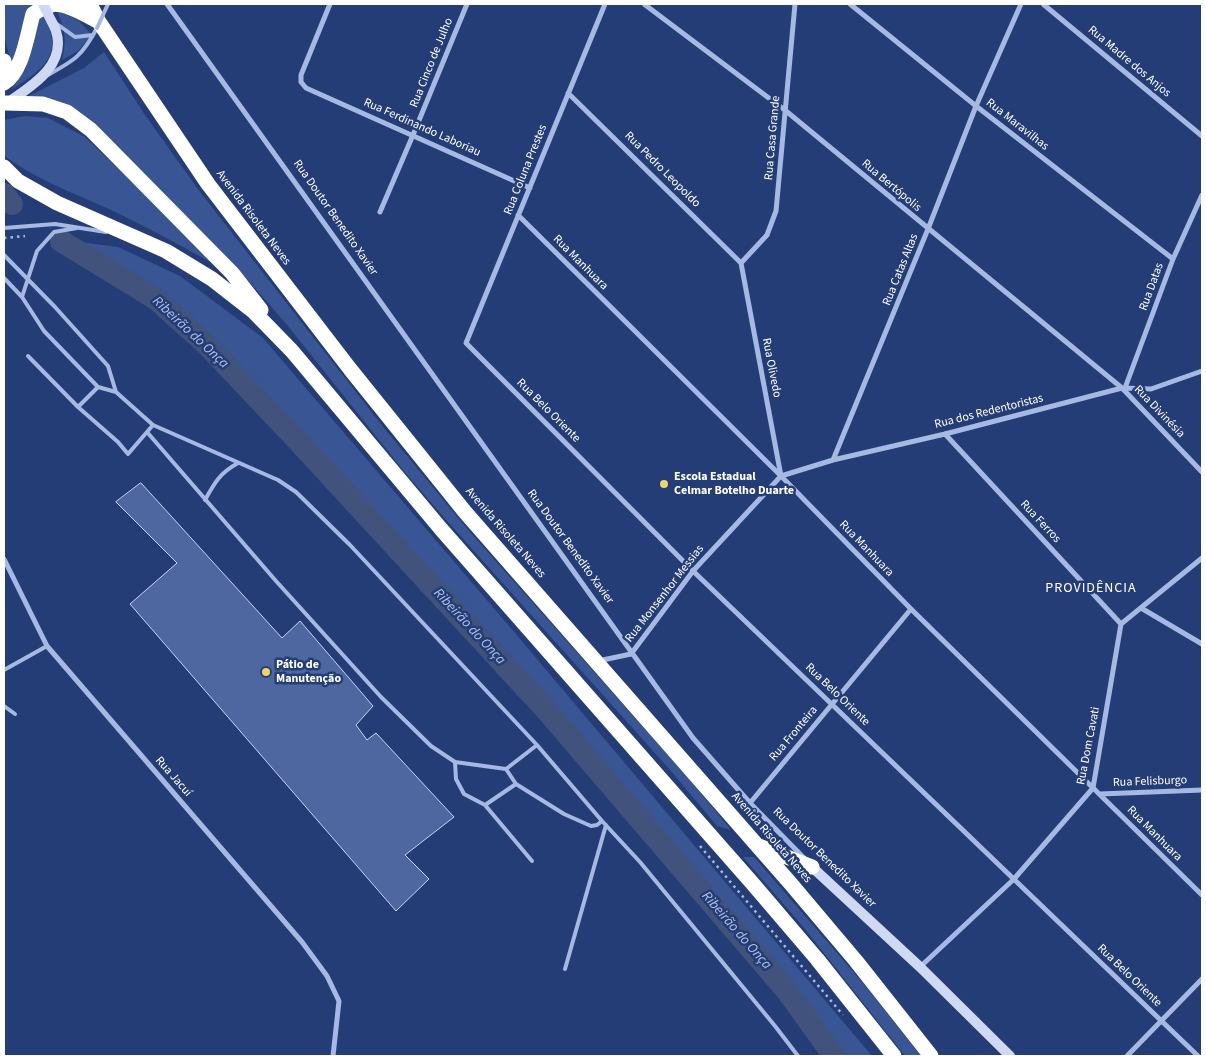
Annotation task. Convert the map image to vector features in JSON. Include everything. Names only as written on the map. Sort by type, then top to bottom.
[{"type":"highway","points":[[4,83],[19,65],[33,14],[51,4],[78,11],[96,28]]},
{"type":"highway","name":"Avenida Risoleta Neves","points":[[90,4],[96,28],[208,184],[350,369],[465,512],[758,846],[856,961],[931,1056]]},
{"type":"highway","points":[[4,60],[4,69]]},
{"type":"highway","points":[[5,104],[43,104],[67,112],[91,130],[232,273],[292,351],[448,536],[806,945],[894,1056]]},
{"type":"highway","points":[[4,166],[18,181],[57,203],[166,252],[212,279],[253,311],[292,351]]},
{"type":"highway","points":[[758,846],[812,867]]},
{"type":"street","name":"Rua Doutor Benedito Xavier","points":[[168,4],[692,738],[812,867],[920,967],[1010,1056]]},
{"type":"street","name":"Rua Ferdinando Laboriau","points":[[330,4],[301,75],[301,82],[306,88],[530,188]]},
{"type":"street","name":"Rua Cinco de Julho","points":[[380,212],[467,4]]},
{"type":"street","name":"Rua Coluna Prestes","points":[[466,343],[605,4]]},
{"type":"street","name":"Rua Bertópolis","points":[[644,4],[786,111],[1123,388]]},
{"type":"street","name":"Rua Casa Grande","points":[[741,262],[766,235],[776,212],[795,4]]},
{"type":"street","name":"Rua Maravilhas","points":[[850,4],[976,106],[1173,259]]},
{"type":"street","name":"Rua Catas Altas","points":[[833,460],[928,229],[976,106],[1021,4]]},
{"type":"street","name":"Rua Madre dos Anjos","points":[[1043,4],[1202,136]]},
{"type":"street","points":[[5,104],[39,80],[52,64],[58,47],[56,32],[47,12]]},
{"type":"street","name":"Rua Pedro Leopoldo","points":[[568,93],[741,262]]},
{"type":"street","name":"Rua Datas","points":[[1123,388],[1173,259],[1202,195]]},
{"type":"street","name":"Rua Manhuara","points":[[518,215],[781,476],[911,609],[1202,895]]},
{"type":"street","name":"Rua Olivedo","points":[[741,262],[781,476]]},
{"type":"street","name":"Rua Belo Oriente","points":[[466,343],[693,571],[1198,1056]]},
{"type":"street","name":"Rua dos Redentoristas","points":[[781,476],[833,460],[945,434],[1123,388],[1151,389],[1202,371]]},
{"type":"street","name":"Rua Divinésia","points":[[1123,388],[1202,472]]},
{"type":"street","name":"Rua Ferros","points":[[945,434],[1121,624]]},
{"type":"street","name":"Rua Monsenhor Messias","points":[[596,661],[631,654],[693,571],[781,476]]},
{"type":"street","points":[[1121,624],[1202,558]]},
{"type":"street","name":"Rua Jacuí","points":[[4,559],[47,646],[302,942],[327,976],[339,1001],[333,1056]]},
{"type":"street","points":[[1141,608],[1202,644]]},
{"type":"street","name":"Rua Fronteira","points":[[750,802],[911,609]]},
{"type":"street","name":"Rua Dom Cavati","points":[[920,967],[1014,879],[1093,788],[1121,624]]},
{"type":"street","name":"Rua Felisburgo","points":[[1100,794],[1202,790]]},
{"type":"street","points":[[1127,1056],[1202,979]]},
{"type":"lane","points":[[39,80],[81,55],[108,4]]},
{"type":"lane","points":[[47,12],[60,28],[75,37],[96,28]]},
{"type":"lane","points":[[4,228],[55,224],[81,227],[123,235],[166,252]]},
{"type":"lane","points":[[22,298],[37,251],[54,232],[81,227]]},
{"type":"lane","points":[[4,255],[55,307],[108,366],[116,392]]},
{"type":"lane","points":[[4,278],[22,298],[44,331],[98,387],[116,392],[153,426],[278,480],[296,492],[350,545],[537,745],[647,870],[798,1056]]},
{"type":"lane","points":[[28,356],[78,407],[118,442],[128,454],[153,426]]},
{"type":"lane","points":[[78,407],[98,387]]},
{"type":"lane","points":[[148,432],[205,500],[381,697],[431,746],[455,762],[506,769],[537,745]]},
{"type":"lane","points":[[205,500],[224,470],[238,463]]},
{"type":"lane","points":[[4,670],[47,646]]},
{"type":"lane","points":[[4,706],[15,714]]},
{"type":"lane","points":[[455,762],[456,780],[464,794],[485,805],[532,861]]},
{"type":"lane","points":[[506,769],[516,784],[573,818],[591,826],[597,825],[602,821]]},
{"type":"lane","points":[[485,805],[516,784]]},
{"type":"lane","points":[[565,970],[606,825]]},
{"type":"path","points":[[4,238],[29,235]]},
{"type":"path","points":[[698,844],[846,1018]]},
{"type":"shaded area","points":[[4,4],[36,4],[12,67],[4,35]]},
{"type":"shaded area","points":[[56,9],[79,21],[92,35],[78,51],[62,60],[64,34]]},
{"type":"shaded area","points":[[43,15],[51,34],[51,53],[41,68],[11,90],[25,70],[33,46],[38,16]]},
{"type":"shaded area","points":[[104,52],[145,115],[200,192],[384,428],[470,532],[690,780],[731,830],[717,826],[671,771],[447,521],[403,470],[288,326],[246,278],[117,151],[29,96],[84,68]]},
{"type":"shaded area","points":[[25,116],[48,118],[85,137],[222,268],[122,215],[42,179],[5,156],[4,120]]},
{"type":"shaded area","points":[[72,241],[118,247],[180,276],[263,338],[872,1056],[839,1056],[802,1006],[661,838],[497,650],[233,367],[162,299]]},
{"type":"shaded area","points":[[743,857],[754,857],[863,983],[921,1056],[905,1056],[805,929]]},
{"type":"building","name":"Pátio de Manutenção","points":[[141,483],[282,638],[300,621],[373,706],[356,725],[367,740],[376,733],[454,817],[405,855],[429,879],[396,911],[130,604],[177,563],[116,502]]},
{"type":"waterway","name":"Ribeirão do Onça","points":[[4,194],[12,204]]},
{"type":"waterway","name":"Ribeirão do Onça","points":[[61,241],[156,299],[207,345],[548,712],[787,991],[834,1056]]},
{"type":"place","name":"Escola Estadual Celmar Botelho Duarte","points":[[664,484]]},
{"type":"place","name":"Pátio de Manutenção","points":[[266,672]]},
{"type":"district","name":"PROVIDÊNCIA","points":[[1091,589]]}]
